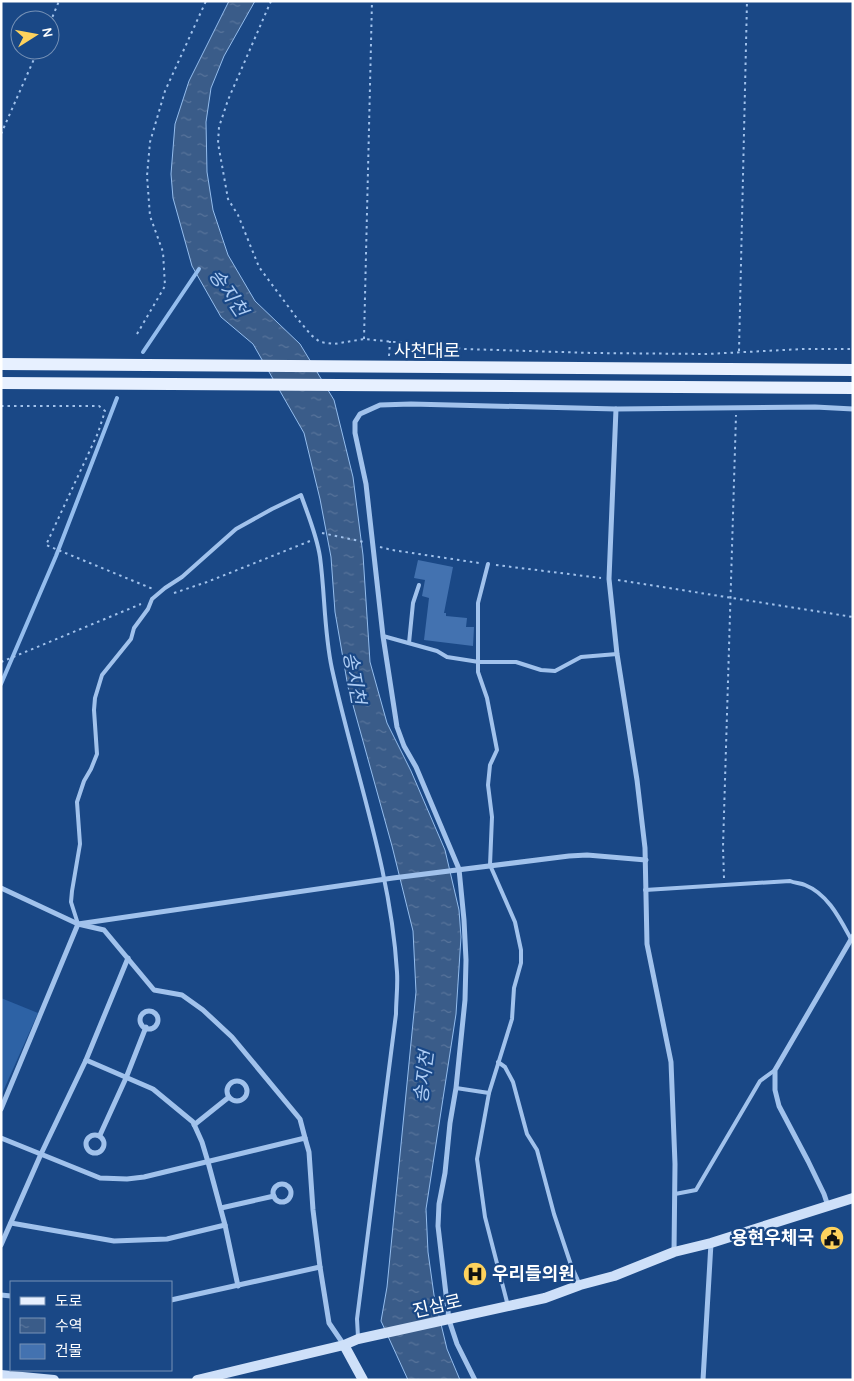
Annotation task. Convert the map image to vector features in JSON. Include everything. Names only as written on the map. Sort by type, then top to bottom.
[{"type":"main road","name":"사천대로","points":[[1,364],[333,368],[853,370]]},
{"type":"main road","name":"사천대로","points":[[1,383],[853,388]]},
{"type":"street","points":[[474,1380],[448,1320],[438,1226],[439,1204],[456,1088],[465,1000],[466,960],[456,869],[416,767],[404,746],[397,727],[383,636],[366,484],[355,433],[355,422],[360,414],[380,405],[411,404],[616,409],[853,408]]},
{"type":"street","points":[[616,409],[609,579],[617,654],[637,780],[646,860],[647,944],[671,1062],[675,1194],[674,1252]]},
{"type":"street","points":[[78,924],[456,869],[569,856],[587,855],[646,860]]},
{"type":"street","points":[[1,888],[78,924],[104,930],[154,990],[182,995],[203,1010],[232,1037],[300,1119],[309,1152],[313,1210],[329,1323],[364,1380]]},
{"type":"street","points":[[1,1109],[78,924]]},
{"type":"street","points":[[828,1206],[824,1194],[779,1106],[775,1090],[775,1070],[852,938]]},
{"type":"street","points":[[1,1245],[41,1154],[86,1060],[128,958]]},
{"type":"street","points":[[100,1135],[126,1078],[146,1027]]},
{"type":"street","points":[[86,1060],[153,1090],[179,1109],[194,1125],[202,1142],[221,1208],[238,1286]]},
{"type":"street","points":[[194,1125],[229,1097]]},
{"type":"street","points":[[1,1138],[100,1178],[127,1179],[144,1177],[305,1138]]},
{"type":"street","points":[[221,1208],[274,1196]]},
{"type":"street","name":"진삼로","points":[[196,1380],[344,1345],[358,1339],[371,1338],[545,1298],[580,1284],[614,1276],[674,1252],[711,1243],[853,1198]]},
{"type":"street","points":[[11,1223],[114,1241],[167,1239],[225,1225]]},
{"type":"street","points":[[703,1380],[711,1243]]},
{"type":"street","points":[[172,1300],[320,1267]]},
{"type":"street","points":[[1,1375],[54,1380]]},
{"type":"lane","points":[[78,924],[71,902],[80,844],[77,802],[84,780],[97,754],[94,710],[95,698],[102,675],[131,639],[134,628],[148,609],[152,599],[164,588],[182,577],[236,529],[301,495],[320,556],[325,624],[332,668],[384,879],[395,945],[397,974],[396,1014],[357,1319],[358,1339]]},
{"type":"lane","points":[[488,564],[478,603],[478,672],[487,698],[497,744],[497,750],[490,765],[488,785],[492,817],[490,866],[515,922],[521,950],[521,963],[514,988],[512,1019],[489,1093],[478,1148],[478,1175],[485,1217],[508,1306]]},
{"type":"lane","points":[[409,643],[413,603],[419,585]]},
{"type":"lane","points":[[383,636],[437,651],[447,657],[479,662],[516,662],[541,670],[555,671],[581,658],[617,654]]},
{"type":"lane","points":[[646,890],[790,882],[805,885],[823,896],[852,938]]},
{"type":"lane","points":[[498,1062],[505,1067],[513,1082],[527,1134],[537,1150],[554,1214],[571,1265],[580,1284]]},
{"type":"lane","points":[[675,1194],[696,1190],[760,1081],[775,1070]]},
{"type":"lane","points":[[456,1088],[489,1093]]},
{"type":"path","points":[[136,334],[165,286],[163,252],[150,216],[147,176],[150,142],[165,91],[206,1]]},
{"type":"path","points":[[271,1],[249,50],[219,127],[218,143],[228,199],[238,215],[259,267],[296,317],[311,335],[320,342],[334,344],[364,339],[465,349],[707,354],[853,349]]},
{"type":"path","points":[[364,339],[372,1]]},
{"type":"path","points":[[739,352],[746,1]]},
{"type":"path","points":[[1,134],[34,60]]},
{"type":"path","points":[[390,342],[390,356]]},
{"type":"path","points":[[1,406],[99,406],[105,411],[98,433],[46,545],[152,588],[158,592],[152,599]]},
{"type":"path","points":[[724,885],[723,847],[736,408]]},
{"type":"path","points":[[322,533],[368,542]]},
{"type":"path","points":[[609,579],[853,617]]},
{"type":"path","points":[[2,662],[25,653]]},
{"type":"shaded area","points":[[1,998],[38,1013],[1,1096]]},
{"type":"water","name":"송지천","points":[[229,1],[255,1],[224,56],[211,88],[206,122],[207,172],[213,210],[228,255],[255,301],[300,344],[334,400],[353,477],[363,555],[370,662],[387,723],[411,771],[445,850],[459,910],[461,937],[456,1014],[426,1209],[428,1252],[434,1295],[447,1349],[460,1380],[408,1380],[381,1321],[387,1287],[416,992],[413,931],[392,846],[348,687],[335,612],[331,557],[320,499],[304,433],[253,344],[221,317],[192,266],[173,198],[171,174],[175,124],[189,81]]},
{"type":"building","points":[[418,560],[453,567],[444,613],[446,613],[446,616],[467,618],[466,627],[474,627],[473,646],[424,640],[429,598],[422,596],[425,580],[414,578]]},
{"type":"waterway","name":"송지천","points":[[143,352],[199,269]]},
{"type":"waterway","points":[[1,684],[56,556],[117,398]]},
{"type":"place","name":"용현우체국","points":[[832,1238]]},
{"type":"place","name":"우리들의원","points":[[475,1274]]}]
